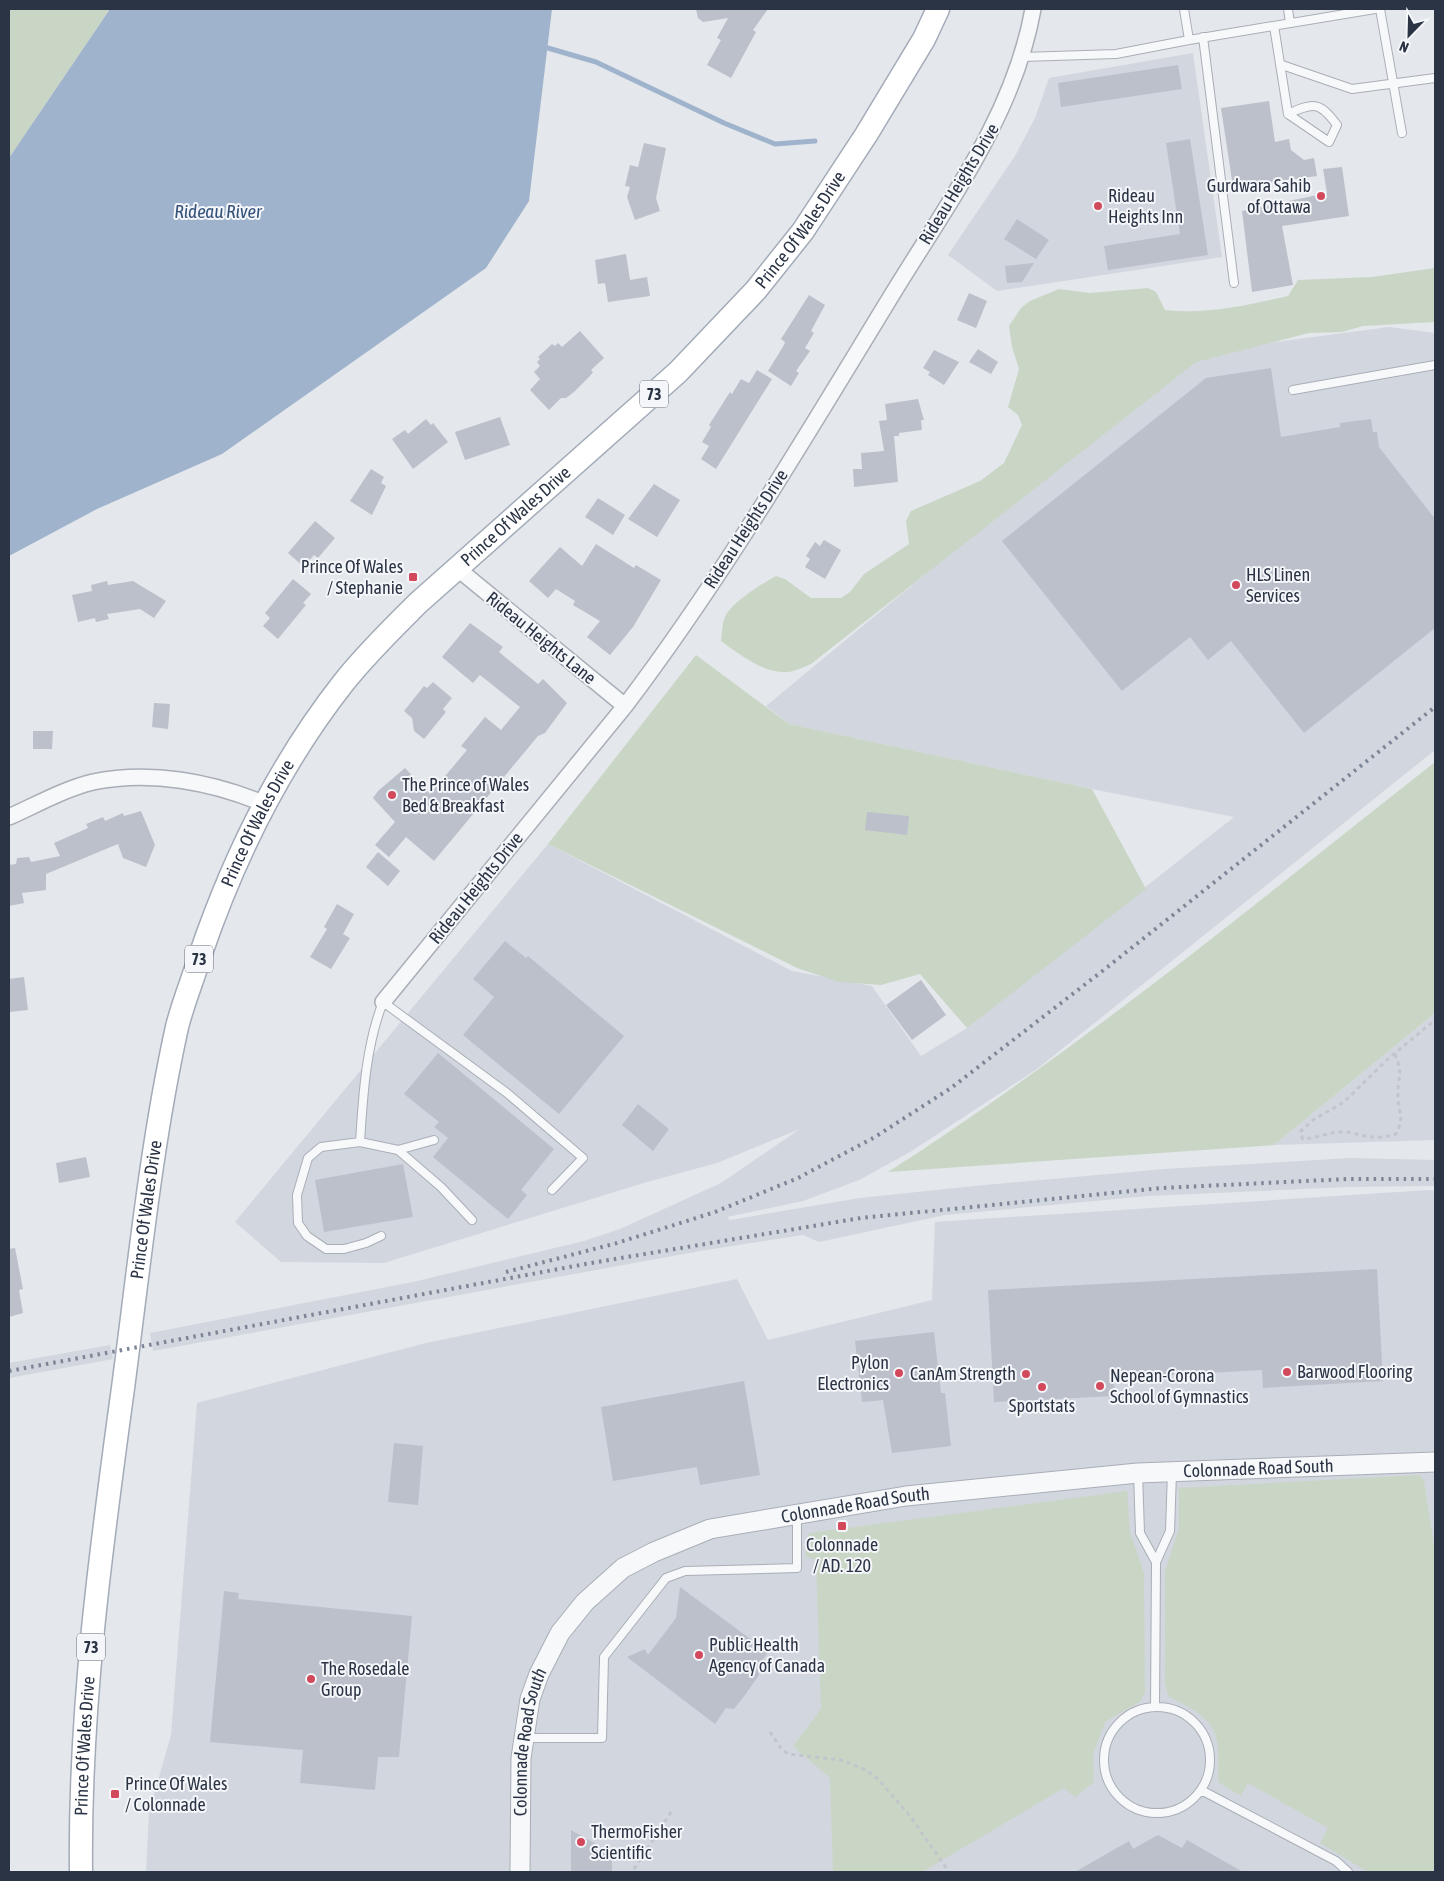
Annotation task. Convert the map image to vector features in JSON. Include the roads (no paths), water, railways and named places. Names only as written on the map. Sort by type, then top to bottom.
[{"type":"main road","name":"Prince Of Wales Drive","points":[[81,1872],[80,1820],[94,1611],[159,1122],[178,1023],[214,917],[265,804],[297,750],[344,682],[380,640],[678,372],[756,290],[803,232],[866,135],[924,39],[938,9]]},
{"type":"street","name":"Rideau Heights Drive","points":[[383,1002],[625,706],[662,656],[796,453],[994,127],[1022,57],[1033,9]]},
{"type":"street","name":"Rideau Heights Lane","points":[[458,569],[625,706]]},
{"type":"street","points":[[9,817],[62,793],[85,785],[129,777],[194,781],[232,790],[265,804]]},
{"type":"street","name":"Colonnade Road South","points":[[520,1872],[520,1775],[523,1738],[533,1691],[539,1674],[560,1632],[585,1602],[623,1568],[695,1534],[797,1514],[906,1496],[1138,1473],[1435,1462]]},
{"type":"lane","points":[[1184,9],[1189,40]]},
{"type":"lane","points":[[1288,9],[1290,23]]},
{"type":"lane","points":[[1022,57],[1116,54],[1203,37],[1375,9]]},
{"type":"lane","points":[[1380,9],[1402,133]]},
{"type":"lane","points":[[1274,26],[1282,64],[1288,114],[1329,142],[1337,125],[1324,109],[1309,104],[1288,114]]},
{"type":"lane","points":[[1203,37],[1234,282]]},
{"type":"lane","points":[[1282,64],[1352,89],[1435,78]]},
{"type":"lane","points":[[1293,390],[1435,365]]},
{"type":"lane","points":[[360,1142],[363,1096],[377,1019],[383,1002],[507,1092],[583,1158],[552,1190]]},
{"type":"lane","points":[[380,1236],[366,1244],[344,1249],[326,1249],[307,1236],[298,1223],[297,1195],[308,1158],[321,1146],[360,1142],[398,1150],[434,1140]]},
{"type":"lane","points":[[398,1150],[441,1187],[472,1220]]},
{"type":"lane","points":[[1156,1707],[1156,1562],[1170,1531],[1172,1471]]},
{"type":"lane","points":[[1138,1473],[1140,1533],[1156,1562]]},
{"type":"lane","points":[[523,1738],[602,1738],[604,1657],[666,1578],[685,1571],[797,1568],[797,1514]]},
{"type":"lane","points":[[1156,1707],[1174,1710],[1191,1720],[1204,1735],[1210,1753],[1209,1772],[1201,1790],[1191,1801],[1178,1809],[1156,1813],[1133,1808],[1120,1800],[1111,1788],[1104,1770],[1104,1752],[1110,1734],[1122,1720],[1137,1710],[1156,1707]]},
{"type":"lane","points":[[1201,1790],[1336,1860],[1348,1872]]},
{"type":"water","name":"Rideau River","points":[[110,9],[552,9],[529,201],[486,268],[222,454],[97,509],[9,556],[9,158]]},
{"type":"waterway","points":[[541,46],[596,62],[724,123],[775,144],[815,141]]},
{"type":"railway","points":[[506,1272],[617,1243],[715,1212],[798,1178],[875,1137],[951,1088],[1105,969],[1435,707]]},
{"type":"railway","points":[[9,1371],[591,1263],[861,1218],[1162,1188],[1347,1179],[1435,1179]]},
{"type":"place","name":"Gurdwara Sahib of Ottawa","points":[[1321,196]]},
{"type":"place","name":"Rideau Heights Inn","points":[[1098,206]]},
{"type":"place","name":"Prince Of Wales / Stephanie","points":[[413,577]]},
{"type":"place","name":"HLS Linen Services","points":[[1236,585]]},
{"type":"place","name":"The Prince of Wales Bed & Breakfast","points":[[392,795]]},
{"type":"place","name":"Barwood Flooring","points":[[1287,1372]]},
{"type":"place","name":"Pylon Electronics","points":[[899,1373]]},
{"type":"place","name":"CanAm Strength","points":[[1026,1374]]},
{"type":"place","name":"Nepean-Corona School of Gymnastics","points":[[1100,1386]]},
{"type":"place","name":"Sportstats","points":[[1042,1387]]},
{"type":"place","name":"Colonnade / AD. 120","points":[[842,1526]]},
{"type":"place","name":"Public Health Agency of Canada","points":[[699,1655]]},
{"type":"place","name":"The Rosedale Group","points":[[311,1679]]},
{"type":"place","name":"Prince Of Wales / Colonnade","points":[[115,1794]]},
{"type":"place","name":"ThermoFisher Scientific","points":[[581,1842]]}]
